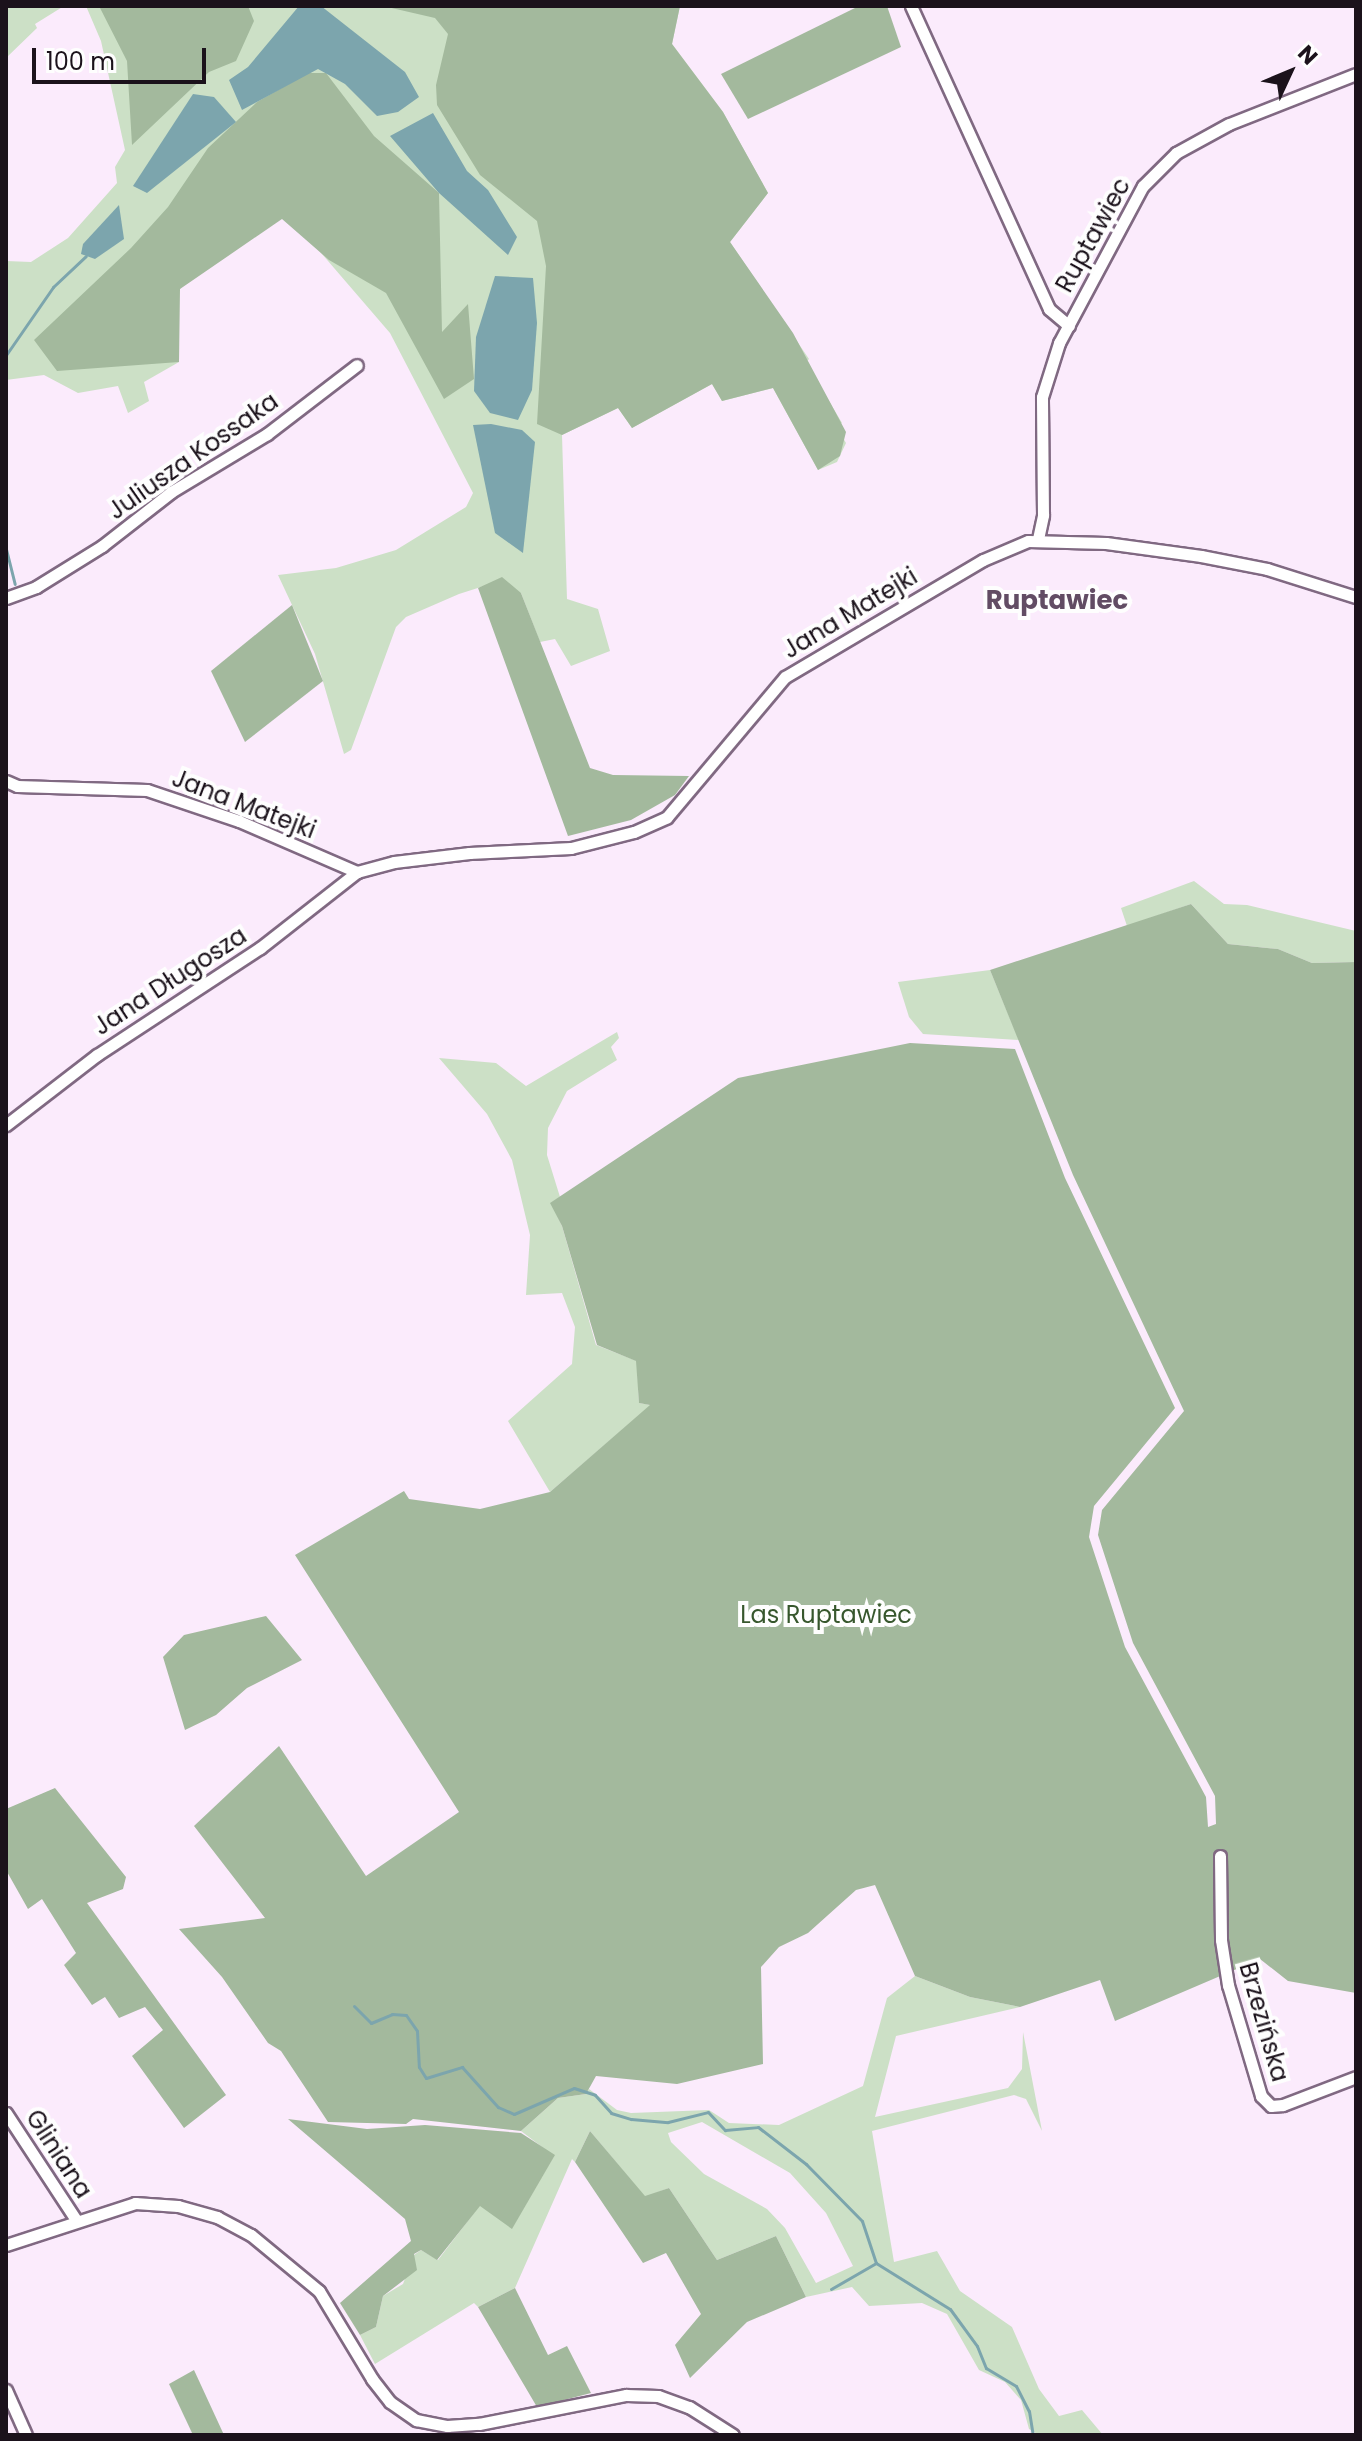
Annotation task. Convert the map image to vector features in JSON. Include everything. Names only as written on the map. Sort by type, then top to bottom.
[{"type":"street","points":[[911,6],[1049,309],[1069,326]]},
{"type":"street","name":"Ruptawiec","points":[[1038,539],[1043,515],[1042,397],[1069,326],[1143,186],[1176,153],[1229,124],[1356,74]]},
{"type":"street","name":"Juliusza Kossaka","points":[[6,598],[36,587],[102,546],[171,492],[267,434],[357,365]]},
{"type":"street","name":"Jana Matejki","points":[[6,781],[17,786],[147,790],[239,821],[357,872],[439,856],[571,848],[634,832],[667,817],[785,677],[983,560],[1038,539],[1201,556],[1267,569],[1356,597]]},
{"type":"street","name":"Jana Długosza","points":[[6,1125],[97,1055],[260,948],[357,872]]},
{"type":"street","name":"Brzezińska","points":[[1220,1856],[1221,1940],[1228,1985],[1261,2096],[1271,2106],[1283,2105],[1356,2077]]},
{"type":"street","name":"Gliniana","points":[[6,2113],[76,2220]]},
{"type":"street","points":[[6,2245],[135,2203],[178,2206],[251,2235],[319,2291],[372,2379],[390,2402],[416,2420],[479,2424],[626,2395],[658,2396],[689,2407],[733,2435]]},
{"type":"street","points":[[6,2390],[26,2435]]},
{"type":"green space","points":[[6,6],[64,6],[35,24],[37,28],[6,58]]},
{"type":"green space","points":[[86,6],[680,6],[672,44],[723,112],[768,193],[730,242],[809,359],[806,362],[842,423],[836,426],[846,443],[837,462],[818,470],[773,388],[722,401],[712,384],[632,428],[618,408],[562,435],[567,599],[598,609],[610,651],[571,666],[555,639],[540,642],[521,593],[484,586],[459,594],[406,617],[396,627],[351,750],[344,754],[315,654],[278,575],[336,568],[396,550],[466,507],[473,493],[390,333],[291,218],[282,218],[183,283],[161,326],[179,362],[144,382],[149,401],[128,413],[118,386],[78,393],[44,375],[6,380],[6,261],[31,262],[68,238],[117,183],[115,167],[125,150],[101,41]]},
{"type":"green space","points":[[99,6],[248,6],[254,21],[236,61],[209,72],[132,145],[127,61]]},
{"type":"green space","points":[[383,6],[680,6],[672,44],[723,112],[768,193],[730,242],[793,333],[846,432],[840,456],[818,470],[773,388],[722,401],[712,384],[632,428],[618,408],[562,435],[537,424],[546,266],[537,221],[480,175],[437,105],[436,85],[448,34],[435,18]]},
{"type":"green space","points":[[859,6],[887,6],[901,47],[748,119],[721,74]]},
{"type":"green space","points":[[308,73],[326,73],[374,136],[439,193],[442,332],[468,304],[474,379],[444,399],[386,293],[329,260],[282,219],[180,289],[179,362],[57,371],[34,340],[131,248],[168,207],[208,148],[257,102]]},
{"type":"green space","points":[[502,577],[521,593],[590,768],[613,775],[689,776],[675,795],[631,820],[568,836],[478,588]]},
{"type":"green space","points":[[292,605],[323,681],[245,742],[211,671]]},
{"type":"green space","points":[[1194,881],[1224,904],[1247,905],[1356,931],[1356,962],[1312,963],[1278,949],[1228,944],[1191,904],[1127,926],[1121,908]]},
{"type":"green space","name":"Las Ruptawiec","points":[[1191,904],[1228,944],[1278,949],[1312,963],[1356,962],[1356,1993],[1288,1981],[1260,1959],[1115,2021],[1100,1980],[1020,2007],[970,1997],[915,1976],[875,1885],[856,1890],[808,1933],[779,1947],[761,1967],[763,2064],[677,2084],[596,2076],[586,2094],[558,2098],[521,2131],[413,2119],[406,2124],[328,2122],[281,2051],[268,2043],[222,1977],[179,1929],[265,1918],[194,1826],[279,1746],[366,1876],[459,1812],[295,1555],[404,1491],[409,1499],[480,1509],[550,1492],[650,1405],[639,1403],[636,1361],[597,1345],[562,1226],[550,1203],[738,1078],[910,1043],[1015,1049],[1065,1178],[1175,1408],[1094,1506],[1089,1537],[1125,1647],[1206,1797],[1208,1827],[1216,1824],[1215,1796],[1133,1643],[1098,1535],[1102,1510],[1184,1411],[1073,1175],[990,970]]},
{"type":"green space","points":[[990,970],[1019,1040],[923,1034],[909,1017],[898,982]]},
{"type":"green space","points":[[617,1032],[619,1038],[611,1047],[617,1060],[567,1091],[548,1128],[547,1155],[560,1197],[551,1203],[562,1226],[596,1345],[637,1361],[639,1403],[651,1405],[550,1492],[508,1421],[572,1364],[575,1327],[562,1293],[526,1295],[530,1235],[512,1160],[487,1114],[439,1058],[496,1063],[526,1086]]},
{"type":"green space","points":[[266,1616],[302,1660],[247,1688],[216,1715],[185,1730],[163,1657],[184,1635]]},
{"type":"green space","points":[[55,1788],[126,1877],[123,1889],[87,1903],[226,2095],[184,2128],[132,2056],[163,2030],[145,2007],[119,2018],[105,1997],[92,2005],[64,1965],[76,1953],[42,1899],[28,1909],[6,1870],[6,1809]]},
{"type":"green space","points":[[915,1976],[970,1997],[1020,2007],[896,2036],[875,2117],[1008,2088],[1022,2069],[1023,2032],[1042,2131],[1026,2099],[1014,2095],[872,2131],[894,2262],[937,2251],[960,2291],[1012,2327],[1039,2389],[1059,2416],[1082,2410],[1103,2435],[1039,2435],[1029,2429],[1021,2400],[1005,2382],[979,2370],[947,2314],[922,2303],[869,2306],[852,2287],[806,2297],[776,2236],[717,2260],[669,2188],[645,2197],[590,2131],[575,2162],[572,2159],[515,2288],[478,2307],[474,2303],[375,2364],[360,2335],[376,2327],[383,2296],[403,2284],[414,2255],[421,2250],[438,2260],[480,2205],[512,2228],[554,2156],[521,2131],[558,2098],[586,2094],[589,2089],[617,2110],[631,2113],[709,2110],[729,2123],[779,2125],[863,2086],[887,1998]],"holes":[[[702,2122],[790,2173],[826,2213],[853,2266],[816,2283],[785,2228],[767,2209],[704,2174],[671,2142],[668,2133]]]},
{"type":"green space","points":[[288,2119],[367,2129],[425,2125],[521,2133],[555,2155],[512,2229],[480,2206],[437,2260],[421,2250],[414,2254],[417,2270],[383,2296],[376,2327],[360,2335],[340,2303],[411,2241],[405,2219]]},
{"type":"green space","points":[[590,2131],[645,2196],[669,2188],[717,2260],[776,2236],[806,2297],[747,2322],[690,2378],[675,2345],[701,2314],[666,2253],[643,2263],[575,2162]]},
{"type":"green space","points":[[515,2288],[548,2355],[567,2346],[591,2393],[537,2407],[478,2307]]},
{"type":"green space","points":[[194,2370],[224,2435],[193,2435],[169,2384]]},
{"type":"water","points":[[299,6],[321,6],[405,72],[419,97],[398,112],[377,116],[345,84],[318,69],[242,110],[229,80],[248,67]]},
{"type":"water","points":[[193,94],[214,97],[236,122],[147,193],[133,186]]},
{"type":"water","points":[[433,113],[467,171],[488,190],[517,237],[508,255],[439,193],[390,136]]},
{"type":"water","points":[[119,205],[124,239],[95,259],[81,254],[83,244]]},
{"type":"water","points":[[495,276],[533,278],[537,323],[532,390],[518,420],[490,413],[474,391],[476,337]]},
{"type":"water","points":[[491,424],[522,430],[535,442],[523,553],[495,533],[473,425]]},
{"type":"waterway","points":[[6,355],[53,287],[86,256]]},
{"type":"waterway","points":[[6,549],[15,584]]},
{"type":"waterway","points":[[354,2006],[371,2023],[392,2014],[406,2015],[417,2031],[419,2067],[426,2078],[462,2067],[498,2107],[514,2114],[574,2088],[595,2095],[611,2113],[631,2119],[668,2122],[708,2112],[725,2130],[758,2127],[806,2164],[862,2221],[876,2263],[950,2309],[977,2346],[986,2368],[1016,2386],[1029,2411],[1033,2435]]},
{"type":"waterway","points":[[831,2289],[876,2263]]},
{"type":"district","name":"Ruptawiec","points":[[1057,601]]}]
